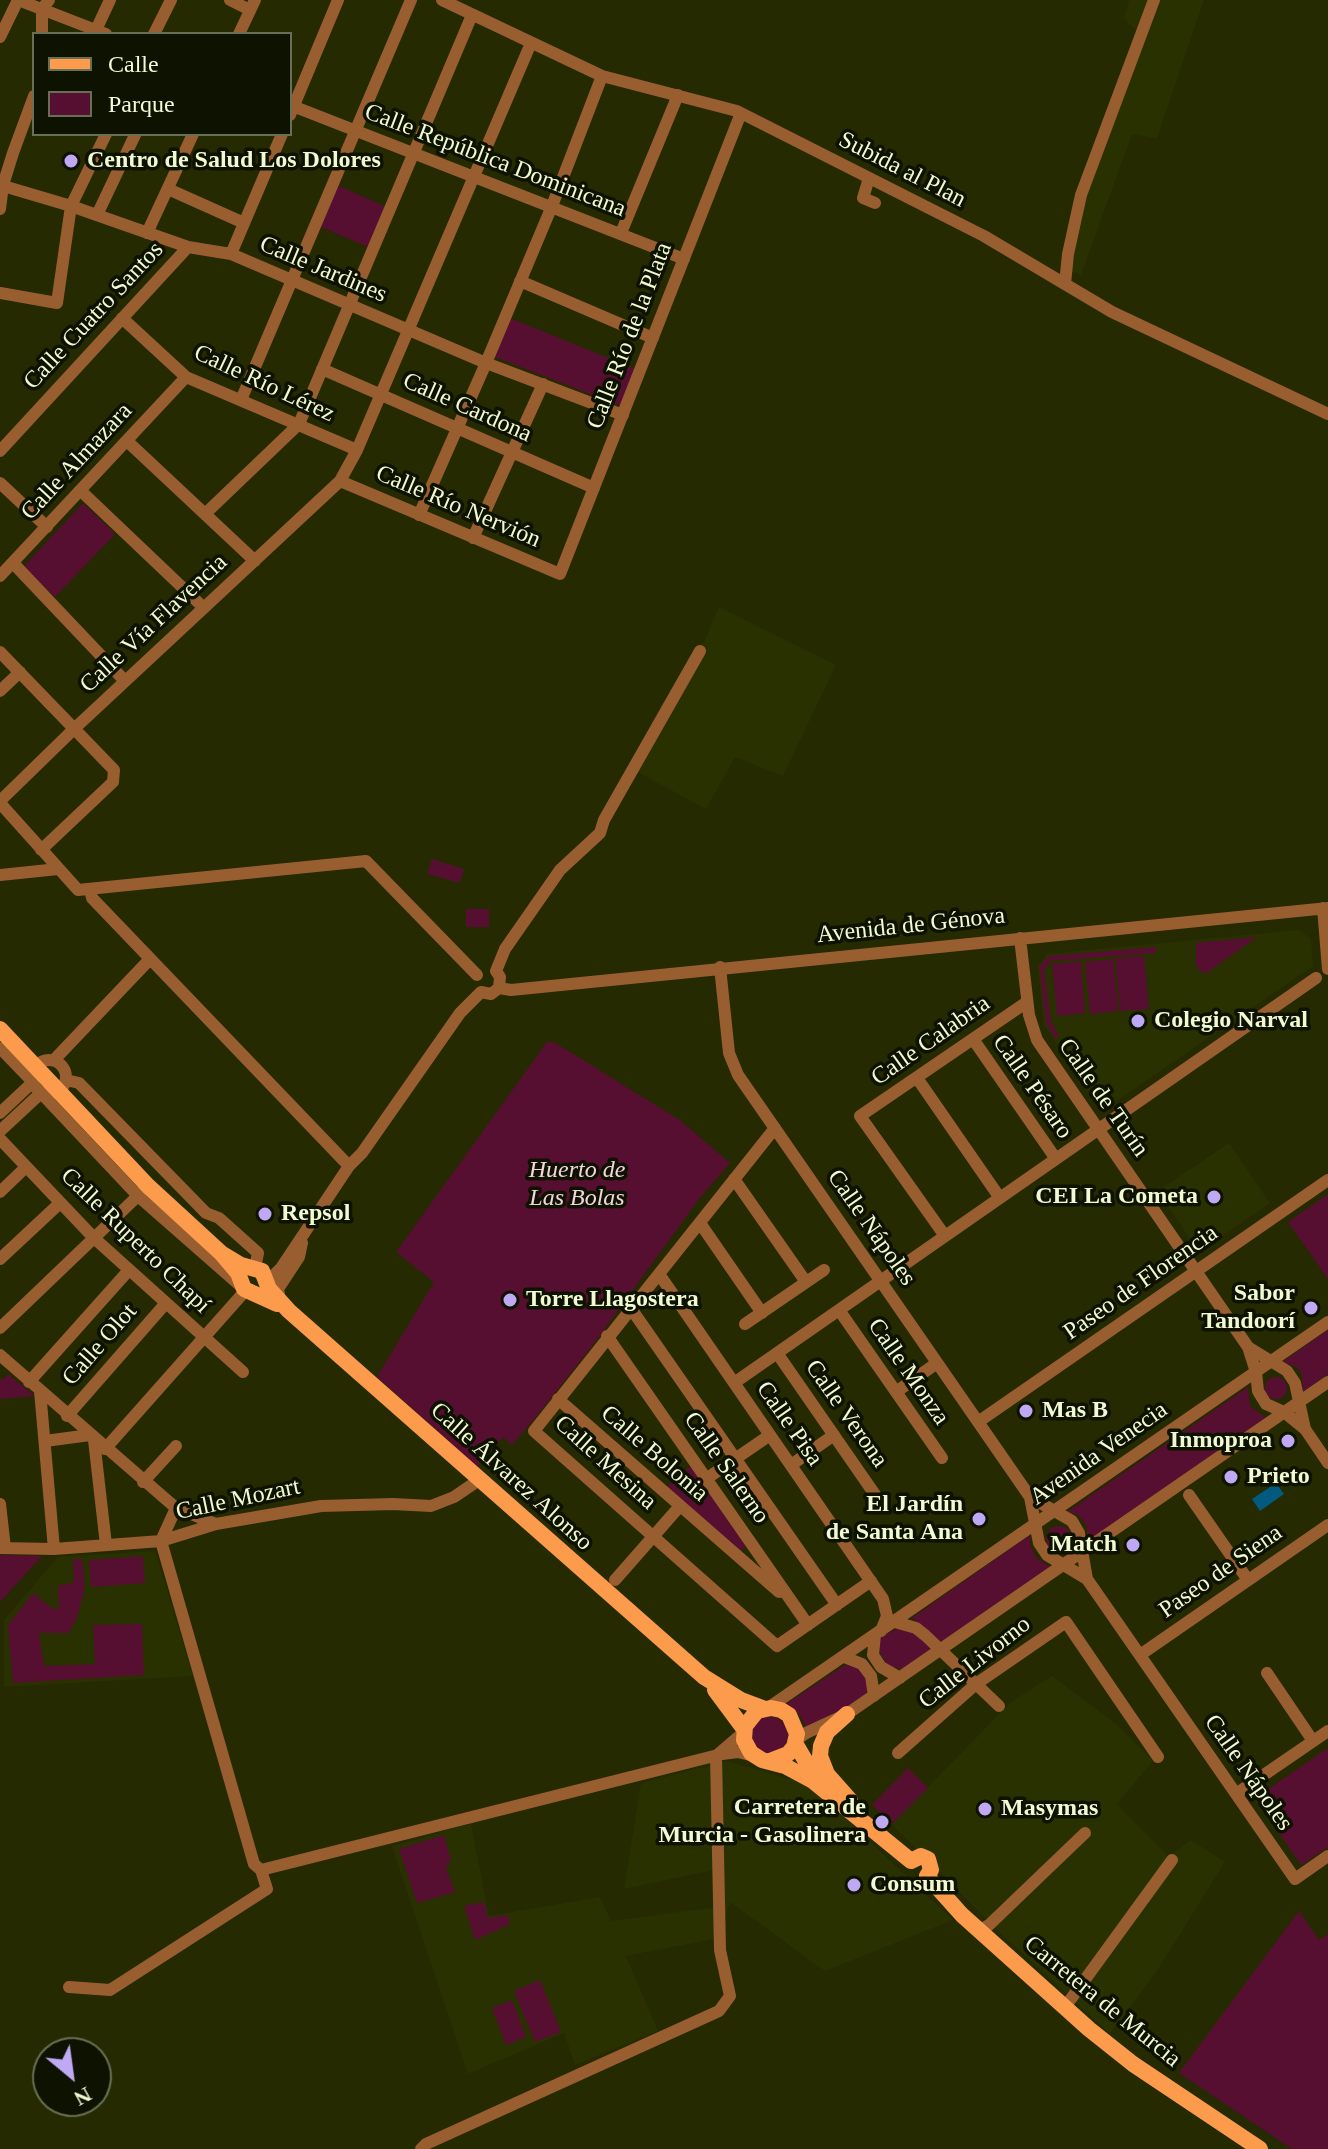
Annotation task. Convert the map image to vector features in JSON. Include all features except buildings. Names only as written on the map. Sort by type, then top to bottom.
[{"type":"main road","name":"Calle Álvarez Alonso","points":[[0,1029],[36,1081],[63,1086],[143,1191],[221,1253],[238,1273],[286,1308],[704,1677],[744,1730]]},
{"type":"main road","name":"Calle Álvarez Alonso","points":[[704,1677],[741,1700],[766,1708]]},
{"type":"main road","points":[[766,1708],[781,1710],[789,1715],[796,1729],[796,1742],[788,1754],[762,1759],[746,1745],[744,1730],[750,1718],[766,1708]]},
{"type":"main road","points":[[847,1714],[827,1732],[821,1746],[820,1760],[827,1774],[880,1835]]},
{"type":"main road","name":"Carretera de Murcia","points":[[796,1742],[817,1776],[880,1835]]},
{"type":"main road","name":"Carretera de Murcia","points":[[762,1759],[813,1781],[911,1861],[909,1868],[912,1875],[919,1878],[927,1876],[979,1931],[1133,2064],[1260,2149]]},
{"type":"street","points":[[0,37],[18,0],[46,5],[101,32],[110,0]]},
{"type":"street","points":[[155,32],[171,0]]},
{"type":"street","points":[[230,0],[253,5],[240,32]]},
{"type":"street","points":[[292,107],[338,0]]},
{"type":"street","points":[[241,400],[411,0]]},
{"type":"street","name":"Subida al Plan","points":[[442,0],[602,76],[741,113],[984,236],[1112,312],[1328,414]]},
{"type":"street","points":[[1065,284],[1081,195],[1154,0]]},
{"type":"street","points":[[42,32],[46,5]]},
{"type":"street","points":[[206,513],[299,424],[472,15]]},
{"type":"street","name":"Calle Vía Flavencia","points":[[0,802],[340,481],[357,450],[531,43]]},
{"type":"street","points":[[419,515],[552,206],[602,76]]},
{"type":"street","points":[[621,233],[678,95]]},
{"type":"street","points":[[0,209],[1,185],[32,101]]},
{"type":"street","name":"Calle República Dominicana","points":[[292,109],[357,131],[684,259]]},
{"type":"street","name":"Calle Río de la Plata","points":[[560,574],[741,113]]},
{"type":"street","points":[[0,293],[57,303],[71,206],[105,136]]},
{"type":"street","points":[[97,215],[135,136]]},
{"type":"street","points":[[147,233],[192,136]]},
{"type":"street","points":[[231,254],[281,136]]},
{"type":"street","points":[[869,178],[863,198],[875,203]]},
{"type":"street","name":"Calle Jardines","points":[[1,185],[188,247],[231,254],[486,363],[623,415]]},
{"type":"street","points":[[168,189],[244,223]]},
{"type":"street","name":"Calle Cuatro Santos","points":[[0,451],[188,247]]},
{"type":"street","points":[[520,281],[653,338]]},
{"type":"street","name":"Calle Río Lérez","points":[[122,318],[186,377],[357,450]]},
{"type":"street","name":"Calle Cardona","points":[[322,369],[594,488]]},
{"type":"street","name":"Calle Almazara","points":[[0,576],[186,377]]},
{"type":"street","points":[[473,538],[543,384]]},
{"type":"street","points":[[127,441],[255,561]]},
{"type":"street","name":"Calle Río Nervión","points":[[340,481],[560,574]]},
{"type":"street","points":[[0,483],[47,527]]},
{"type":"street","points":[[81,491],[204,608]]},
{"type":"street","points":[[13,563],[125,681]]},
{"type":"street","points":[[496,971],[505,949],[560,870],[600,833],[604,820],[700,651]]},
{"type":"street","points":[[0,652],[114,770],[113,782],[41,850]]},
{"type":"street","points":[[0,691],[20,672]]},
{"type":"street","points":[[0,802],[76,889],[366,861],[477,975]]},
{"type":"street","points":[[0,875],[58,869]]},
{"type":"street","points":[[90,889],[92,898],[349,1166]]},
{"type":"street","points":[[1325,908],[1328,969]]},
{"type":"street","name":"Avenida de Génova","points":[[499,988],[511,990],[1325,908]]},
{"type":"street","name":"Calle de Turín","points":[[1020,938],[1030,1023],[1037,1040],[1248,1347],[1256,1372]]},
{"type":"street","points":[[54,1060],[150,959]]},
{"type":"street","name":"Calle Nápoles","points":[[720,967],[732,1064],[1030,1497],[1036,1524]]},
{"type":"street","points":[[486,969],[496,971],[500,977],[499,988],[491,994],[481,992],[476,984],[477,975],[486,969]]},
{"type":"street","points":[[734,1383],[1316,978]]},
{"type":"street","points":[[105,1449],[253,1281],[281,1268],[349,1166],[362,1153],[460,1013],[481,992]]},
{"type":"street","name":"Calle Calabria","points":[[945,1236],[860,1116],[1027,1002]]},
{"type":"street","name":"Calle Pésaro","points":[[973,1039],[1056,1159]]},
{"type":"street","name":"Calle Álvarez Alonso","points":[[0,1048],[234,1283],[253,1281],[219,1218],[206,1213],[79,1083],[63,1086]]},
{"type":"street","points":[[0,1131],[36,1081],[43,1061],[54,1060],[64,1067],[63,1086],[50,1095],[36,1081]]},
{"type":"street","points":[[917,1078],[1000,1198]]},
{"type":"street","points":[[0,1113],[36,1081]]},
{"type":"street","name":"Calle Mesina","points":[[775,1128],[534,1431],[777,1646],[871,1581]]},
{"type":"street","name":"Calle Ruperto Chapí","points":[[0,1139],[94,1238],[243,1372]]},
{"type":"street","points":[[0,1192],[26,1167]]},
{"type":"street","points":[[734,1179],[806,1282]]},
{"type":"street","name":"Paseo de Florencia","points":[[978,1422],[1328,1180]]},
{"type":"street","points":[[0,1328],[143,1191]]},
{"type":"street","points":[[0,1259],[60,1203]]},
{"type":"street","points":[[700,1223],[762,1313]]},
{"type":"street","points":[[286,1308],[278,1289],[299,1257],[306,1233]]},
{"type":"street","points":[[29,1382],[129,1270]]},
{"type":"street","points":[[745,1324],[824,1270]]},
{"type":"street","name":"Calle Pisa","points":[[659,1274],[883,1599]]},
{"type":"street","name":"Calle Olot","points":[[67,1416],[166,1303]]},
{"type":"street","points":[[630,1307],[837,1605]]},
{"type":"street","name":"Calle Monza","points":[[839,1310],[942,1458]]},
{"type":"street","name":"Avenida Venecia","points":[[766,1708],[878,1634],[1328,1322]]},
{"type":"street","name":"Calle Salerno","points":[[607,1336],[808,1625]]},
{"type":"street","name":"Calle de Turín","points":[[1248,1347],[1270,1362]]},
{"type":"street","name":"Calle Verona","points":[[777,1353],[878,1499]]},
{"type":"street","points":[[1,1356],[176,1508],[216,1524]]},
{"type":"street","points":[[1270,1362],[1287,1371],[1295,1383],[1305,1429]]},
{"type":"street","points":[[896,1392],[937,1363]]},
{"type":"street","points":[[1256,1372],[1258,1391],[1266,1404],[1284,1412],[1305,1429],[1328,1463]]},
{"type":"street","points":[[796,1742],[806,1733],[847,1714],[874,1696],[1328,1382]]},
{"type":"street","points":[[40,1391],[54,1549]]},
{"type":"street","name":"Calle Bolonia","points":[[558,1399],[794,1605]]},
{"type":"street","points":[[706,1479],[770,1435]]},
{"type":"street","points":[[791,1465],[834,1435]]},
{"type":"street","points":[[45,1441],[92,1438]]},
{"type":"street","points":[[92,1438],[106,1545]]},
{"type":"street","points":[[143,1482],[176,1446]]},
{"type":"street","name":"Calle Mozart","points":[[2,1548],[54,1549],[161,1541],[216,1524],[321,1506],[431,1506],[454,1497],[479,1480]]},
{"type":"street","points":[[1189,1495],[1248,1580]]},
{"type":"street","name":"Calle Nápoles","points":[[1030,1497],[1054,1511]]},
{"type":"street","points":[[0,1504],[2,1548]]},
{"type":"street","points":[[615,1580],[680,1506]]},
{"type":"street","points":[[69,1987],[110,1990],[267,1889],[261,1870],[254,1864],[246,1838],[161,1541],[176,1508]]},
{"type":"street","points":[[1054,1511],[1072,1521],[1079,1533],[1081,1553]]},
{"type":"street","points":[[1036,1524],[1039,1543],[1047,1555],[1064,1565]]},
{"type":"street","name":"Paseo de Siena","points":[[1140,1655],[1328,1525]]},
{"type":"street","name":"Calle Nápoles","points":[[1081,1553],[1087,1579],[1295,1879],[1328,1856]]},
{"type":"street","name":"Calle Nápoles","points":[[1064,1565],[1087,1579]]},
{"type":"street","points":[[883,1599],[901,1608],[915,1608]]},
{"type":"street","points":[[883,1599],[887,1616],[873,1655],[881,1667],[900,1678]]},
{"type":"street","points":[[895,1622],[916,1628],[999,1706]]},
{"type":"street","name":"Calle Livorno","points":[[898,1753],[976,1684],[1066,1622],[1158,1757]]},
{"type":"street","points":[[844,1657],[862,1664],[871,1676],[874,1696]]},
{"type":"street","points":[[1267,1673],[1313,1741]]},
{"type":"street","points":[[421,2149],[426,2144],[719,2011],[730,1996],[720,1950],[716,1756],[744,1730]]},
{"type":"street","points":[[1236,1794],[1328,1731]]},
{"type":"street","points":[[261,1870],[716,1756],[738,1752],[762,1759]]},
{"type":"street","points":[[979,1931],[1085,1833]]},
{"type":"street","points":[[1065,2007],[1172,1860]]},
{"type":"shaded area","points":[[1129,0],[1204,0],[1157,138],[1132,134],[1081,275],[1067,270],[1081,195],[1141,36],[1124,18]]},
{"type":"shaded area","points":[[719,607],[836,665],[783,776],[735,757],[706,809],[632,769],[700,651]]},
{"type":"shaded area","name":"Colegio Narval","points":[[1299,930],[1311,939],[1313,966],[1102,1111],[1044,1025],[1038,966],[1047,954]]},
{"type":"shaded area","name":"CEI La Cometa","points":[[1229,1143],[1270,1203],[1199,1252],[1158,1191]]},
{"type":"shaded area","points":[[155,1551],[193,1676],[4,1687],[4,1620],[58,1557]]},
{"type":"shaded area","points":[[1052,1676],[1117,1725],[1153,1761],[1117,1804],[1169,1857],[1191,1840],[1225,1862],[1159,1968],[1110,2034],[997,1930],[892,1824],[1011,1702]]},
{"type":"shaded area","points":[[727,1761],[810,1785],[953,1920],[825,1971],[730,1902],[718,1938],[626,1956],[658,2031],[575,2065],[564,2033],[468,2074],[392,1846],[471,1824],[489,1916],[600,1897],[611,1921],[717,1907],[714,1870],[624,1889],[641,1783]]},
{"type":"green space","points":[[337,185],[386,207],[368,247],[319,226]]},
{"type":"green space","points":[[510,318],[640,371],[626,408],[495,357]]},
{"type":"green space","points":[[83,503],[115,534],[55,597],[23,567]]},
{"type":"green space","points":[[432,859],[464,869],[460,883],[427,874]]},
{"type":"green space","points":[[466,909],[489,909],[489,927],[466,927]]},
{"type":"green space","points":[[1257,937],[1205,974],[1196,967],[1196,943]]},
{"type":"green space","points":[[1156,947],[1156,953],[1051,961],[1044,970],[1051,1021],[1059,1036],[1055,1039],[1046,1023],[1039,966],[1049,956]]},
{"type":"green space","points":[[1144,956],[1149,1009],[1120,1011],[1115,958]]},
{"type":"green space","points":[[1113,959],[1118,1011],[1090,1014],[1085,962]]},
{"type":"green space","points":[[1081,961],[1085,1013],[1057,1016],[1052,964]]},
{"type":"green space","name":"Huerto de Las Bolas","points":[[547,1042],[554,1042],[681,1121],[730,1163],[699,1199],[539,1413],[512,1445],[503,1437],[499,1442],[495,1440],[478,1467],[377,1377],[434,1282],[396,1252]]},
{"type":"green space","points":[[1328,1194],[1328,1279],[1288,1222]]},
{"type":"green space","points":[[1328,1330],[1328,1374],[1303,1392],[1302,1374],[1297,1367],[1282,1362]]},
{"type":"green space","points":[[8,1374],[35,1396],[0,1399],[0,1378],[3,1380]]},
{"type":"green space","points":[[1276,1377],[1284,1380],[1287,1388],[1284,1396],[1276,1399],[1268,1396],[1265,1388],[1268,1380]]},
{"type":"green space","points":[[1248,1387],[1250,1406],[1266,1418],[1087,1542],[1087,1527],[1082,1519],[1067,1512]]},
{"type":"green space","points":[[692,1466],[746,1545],[742,1550],[736,1552],[666,1488]]},
{"type":"green space","points":[[1059,1526],[1068,1530],[1072,1539],[1068,1548],[1059,1552],[1050,1548],[1046,1539],[1050,1530]]},
{"type":"green space","points":[[1030,1535],[1036,1558],[1051,1567],[941,1643],[912,1618]]},
{"type":"green space","points":[[0,1555],[42,1556],[0,1602]]},
{"type":"green space","points":[[143,1556],[145,1583],[91,1587],[89,1560]]},
{"type":"green space","points":[[73,1559],[82,1559],[85,1587],[77,1618],[68,1633],[39,1633],[44,1666],[95,1664],[93,1625],[142,1624],[144,1675],[13,1683],[8,1625],[33,1593],[53,1609],[59,1608],[58,1586],[74,1582]]},
{"type":"green space","points":[[896,1629],[915,1632],[931,1649],[905,1669],[889,1667],[880,1653],[879,1642],[883,1636]]},
{"type":"green space","points":[[845,1665],[863,1671],[868,1685],[867,1693],[829,1719],[806,1727],[799,1714],[786,1704]]},
{"type":"green space","points":[[770,1717],[783,1722],[788,1735],[783,1748],[770,1753],[757,1748],[752,1735],[757,1722]]},
{"type":"green space","points":[[1328,1748],[1328,1847],[1301,1865],[1260,1805],[1261,1794]]},
{"type":"green space","points":[[908,1768],[928,1788],[892,1824],[872,1805]]},
{"type":"green space","points":[[444,1835],[451,1860],[446,1867],[455,1892],[417,1903],[399,1849]]},
{"type":"green space","points":[[484,1902],[488,1918],[508,1915],[510,1924],[475,1940],[464,1906]]},
{"type":"green space","points":[[1299,1911],[1319,1940],[1328,1934],[1328,2149],[1292,2149],[1179,2073]]},
{"type":"green space","points":[[540,1980],[561,2032],[535,2042],[514,1991]]},
{"type":"green space","points":[[512,2000],[526,2037],[506,2045],[492,2008]]},
{"type":"water","points":[[1276,1483],[1284,1494],[1260,1511],[1252,1499]]},
{"type":"place","name":"Centro de Salud Los Dolores","points":[[71,161]]},
{"type":"place","name":"Colegio Narval","points":[[1138,1021]]},
{"type":"place","name":"CEI La Cometa","points":[[1214,1197]]},
{"type":"place","name":"Repsol","points":[[265,1214]]},
{"type":"place","name":"Torre Llagostera","points":[[510,1300]]},
{"type":"place","name":"Sabor Tandoorí","points":[[1311,1308]]},
{"type":"place","name":"Mas B","points":[[1026,1411]]},
{"type":"place","name":"Inmoproa","points":[[1288,1441]]},
{"type":"place","name":"Prieto","points":[[1231,1477]]},
{"type":"place","name":"El Jardín de Santa Ana","points":[[979,1519]]},
{"type":"place","name":"Match","points":[[1133,1545]]},
{"type":"place","name":"Masymas","points":[[985,1809]]},
{"type":"place","name":"Carretera de Murcia - Gasolinera","points":[[882,1822]]},
{"type":"place","name":"Consum","points":[[854,1885]]}]
